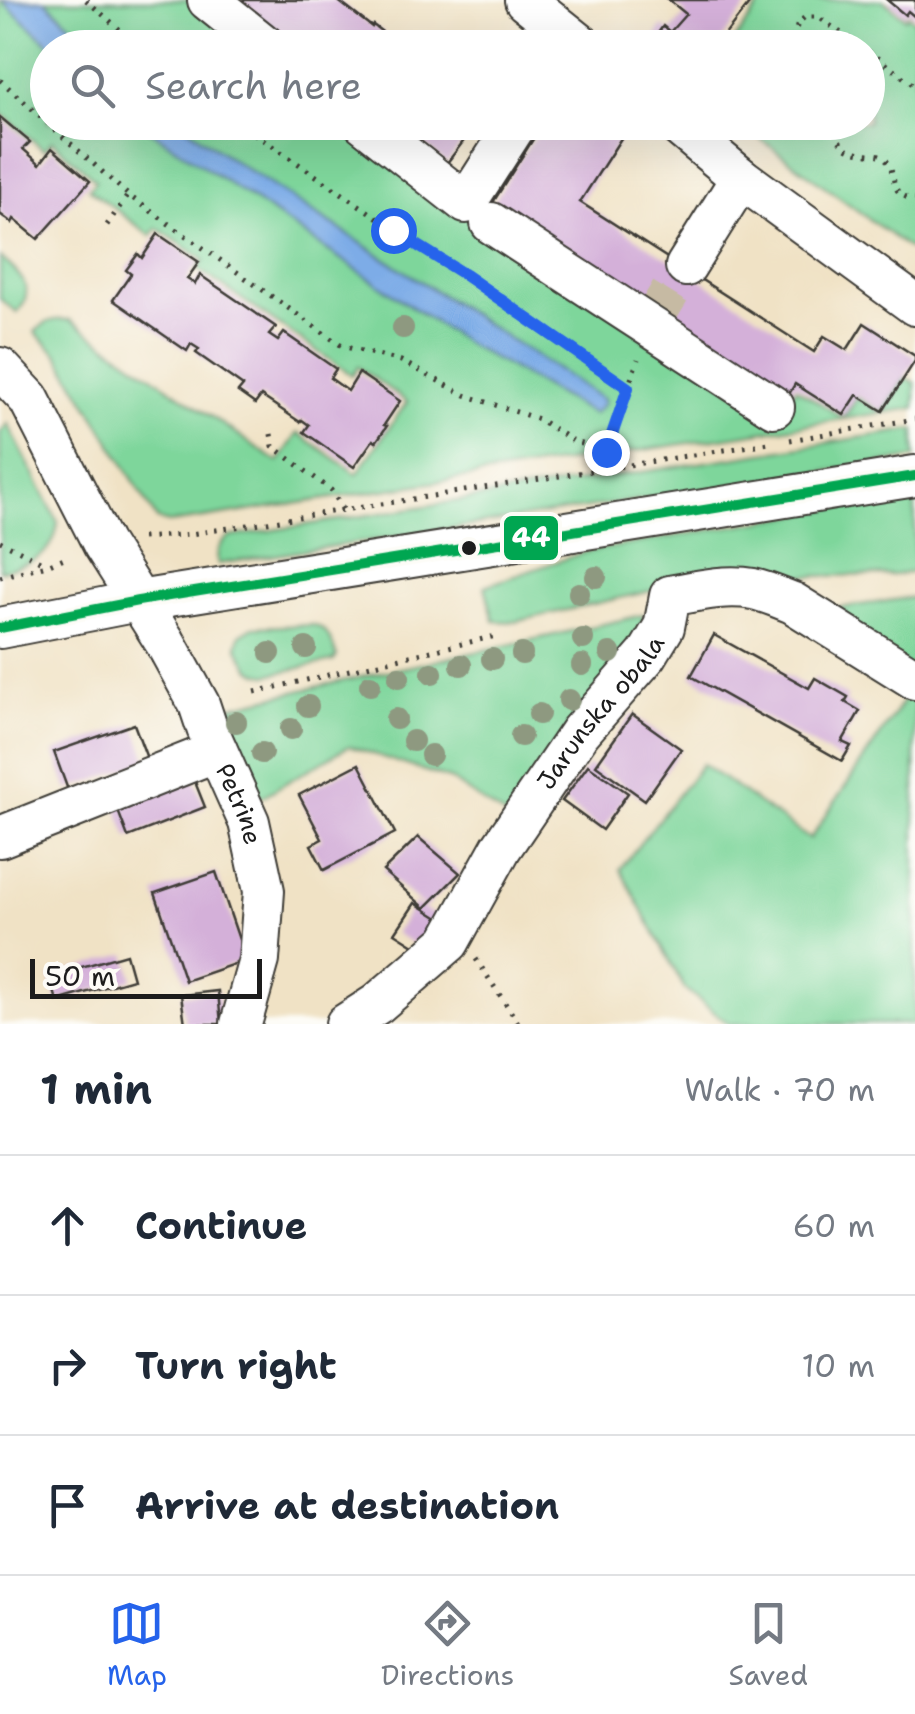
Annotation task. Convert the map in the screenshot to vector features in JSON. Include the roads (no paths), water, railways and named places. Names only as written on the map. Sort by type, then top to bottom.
[{"type":"street","points":[[208,0],[246,30]]},
{"type":"street","points":[[386,140],[466,204],[507,140]]},
{"type":"street","points":[[695,140],[740,178],[915,305]]},
{"type":"street","points":[[686,266],[740,178]]},
{"type":"street","points":[[491,223],[649,326],[779,430]]},
{"type":"street","name":"Petrine","points":[[0,368],[29,399],[103,544],[165,642],[199,704],[249,822],[264,891],[259,960],[241,1024]]},
{"type":"street","points":[[0,628],[138,600],[915,476]]},
{"type":"street","name":"Jarunska obala","points":[[346,1024],[377,1004],[449,942],[501,848],[580,732],[647,654],[664,627],[670,596],[717,588],[751,588],[772,595],[793,603],[915,679]]},
{"type":"street","points":[[0,837],[218,750]]},
{"type":"water","points":[[1,0],[45,0],[77,30],[34,30]]},
{"type":"water","points":[[164,140],[204,140],[604,400],[602,406],[593,414],[464,342]]},
{"type":"tunnel","points":[[649,326],[686,266]]}]
